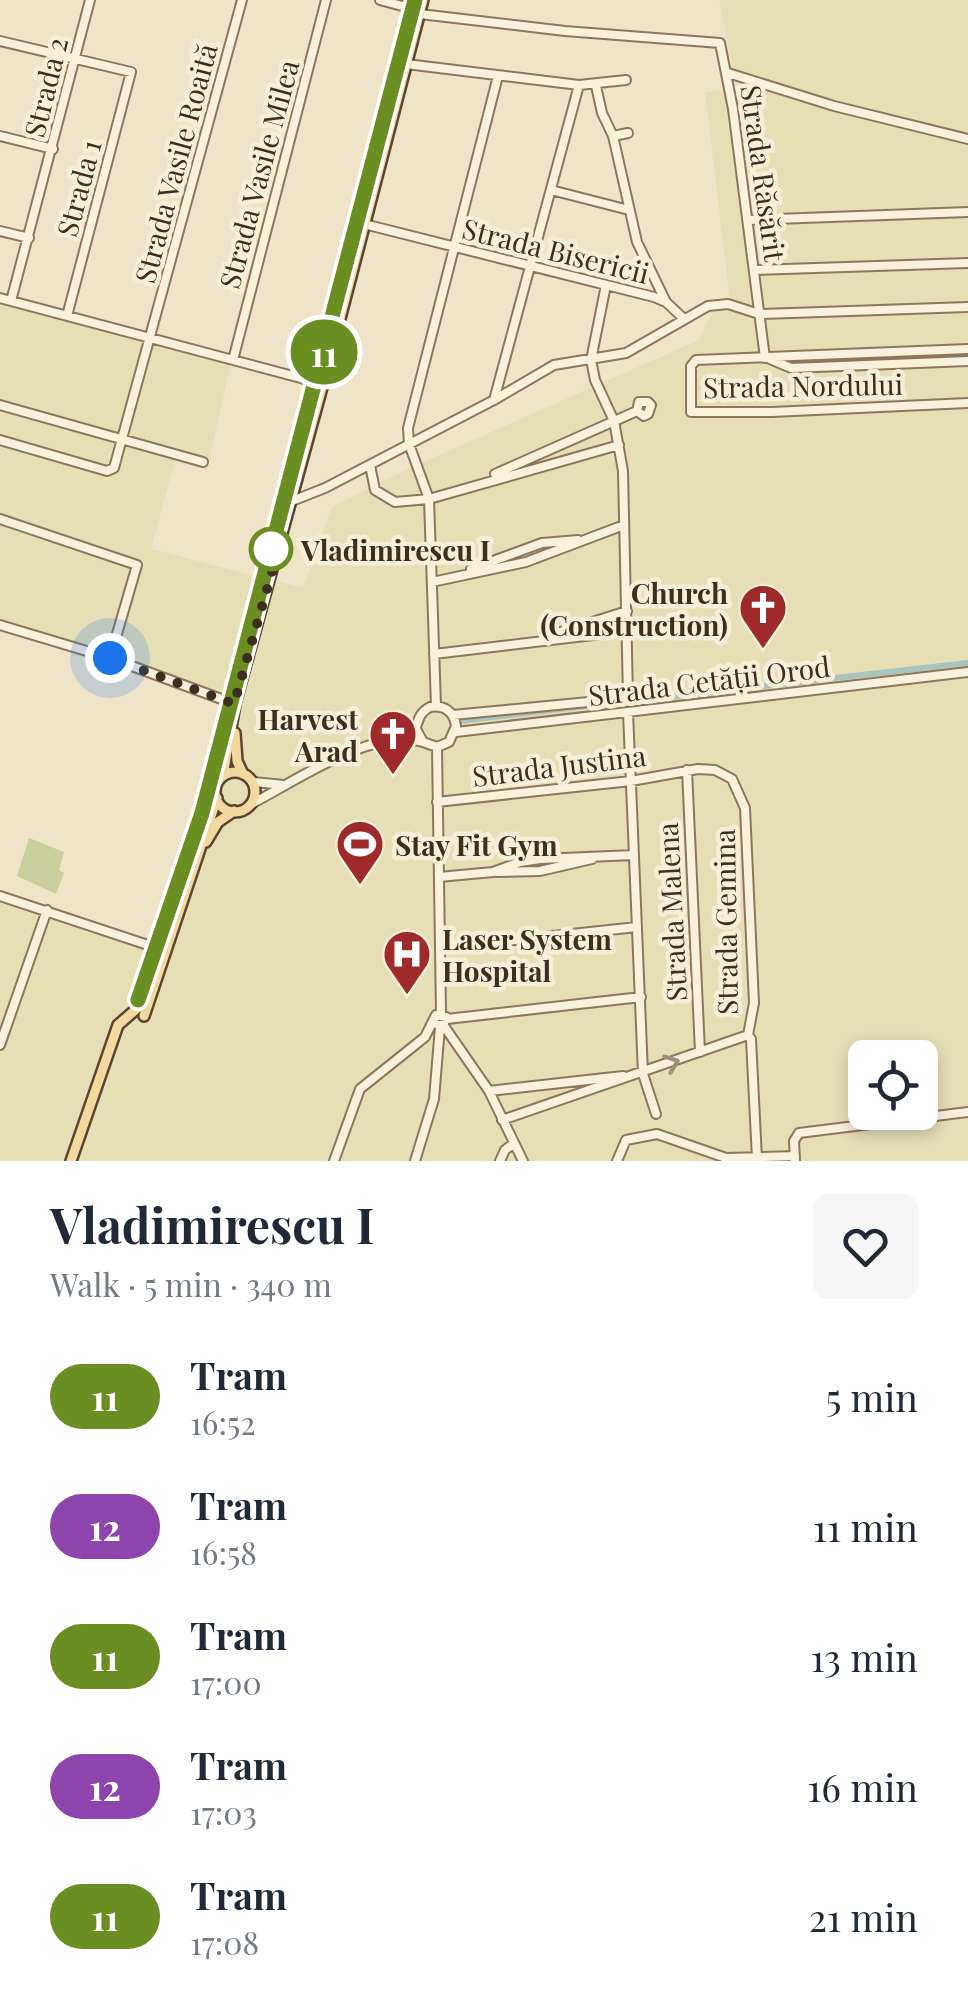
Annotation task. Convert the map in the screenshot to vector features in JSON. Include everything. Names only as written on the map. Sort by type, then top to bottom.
[{"type":"main road","points":[[144,1016],[217,798],[216,786],[223,776],[236,700],[421,8]]},
{"type":"main road","points":[[199,853],[218,822],[251,804],[255,793],[237,761],[236,700]]},
{"type":"main road","points":[[223,776],[231,772],[244,774]]},
{"type":"main road","points":[[217,798],[223,807],[234,812]]},
{"type":"main road","points":[[71,1161],[118,1025],[151,996]]},
{"type":"street","name":"Strada 2","points":[[12,301],[90,0]]},
{"type":"street","name":"Strada Vasile Roaită","points":[[122,438],[241,0]]},
{"type":"street","name":"Strada Vasile Milea","points":[[232,360],[326,0]]},
{"type":"street","points":[[380,0],[421,8]]},
{"type":"street","name":"Strada Răsărit","points":[[421,8],[720,43],[728,72],[768,358]]},
{"type":"street","points":[[0,41],[76,58]]},
{"type":"street","name":"Strada 1","points":[[67,316],[131,72],[76,58]]},
{"type":"street","points":[[406,64],[579,85],[626,80]]},
{"type":"street","points":[[728,72],[834,106],[968,139]]},
{"type":"street","points":[[436,706],[429,499],[409,444],[408,428],[498,76]]},
{"type":"street","points":[[494,400],[579,85]]},
{"type":"street","points":[[596,86],[602,113],[613,136],[641,254],[666,302]]},
{"type":"street","points":[[613,136],[628,133]]},
{"type":"street","points":[[0,136],[53,149]]},
{"type":"street","points":[[551,190],[629,210]]},
{"type":"street","points":[[748,220],[968,212]]},
{"type":"street","name":"Strada Bisericii","points":[[364,224],[666,302],[683,318]]},
{"type":"street","points":[[0,231],[29,238]]},
{"type":"street","points":[[754,270],[968,263]]},
{"type":"street","points":[[606,285],[591,360],[594,380],[614,421],[623,471],[628,698]]},
{"type":"street","points":[[0,298],[323,384]]},
{"type":"street","points":[[292,502],[494,400],[554,364],[614,357],[644,345],[700,309],[728,304],[759,314],[968,307]]},
{"type":"street","points":[[966,349],[967,361],[784,368],[768,358],[966,349]]},
{"type":"street","name":"Strada Nordului","points":[[768,358],[696,360],[690,366],[691,412],[968,403]]},
{"type":"street","points":[[0,405],[204,462]]},
{"type":"street","points":[[478,483],[637,410]]},
{"type":"street","points":[[0,440],[107,471],[114,468],[122,438]]},
{"type":"street","points":[[370,465],[376,490],[388,500],[429,499],[619,445]]},
{"type":"street","points":[[0,519],[136,565],[110,658]]},
{"type":"street","points":[[432,582],[526,562],[624,525]]},
{"type":"street","points":[[526,642],[627,611]]},
{"type":"street","points":[[0,625],[236,700]]},
{"type":"street","points":[[434,654],[627,631]]},
{"type":"street","name":"Strada Cetății Orod","points":[[456,732],[968,672]]},
{"type":"street","points":[[409,738],[423,710],[436,706],[453,715],[661,694]]},
{"type":"street","points":[[628,712],[643,1074],[656,1114]]},
{"type":"street","points":[[251,804],[378,742],[409,738],[437,747],[449,742],[456,732],[453,715]]},
{"type":"street","points":[[416,729],[423,742]]},
{"type":"street","points":[[415,1161],[434,1099],[441,1021],[437,747]]},
{"type":"street","name":"Strada Justina","points":[[437,802],[631,781],[687,770]]},
{"type":"street","name":"Strada Gemina","points":[[502,1120],[748,1035],[754,1002],[743,799],[735,782],[723,773],[687,770]]},
{"type":"street","name":"Strada Malena","points":[[687,770],[700,1052]]},
{"type":"street","points":[[252,782],[284,785]]},
{"type":"street","points":[[439,876],[493,872],[540,859],[634,855]]},
{"type":"street","points":[[0,896],[166,951]]},
{"type":"street","points":[[0,1045],[47,910]]},
{"type":"street","points":[[441,948],[637,927]]},
{"type":"street","points":[[334,1161],[360,1089],[441,1021],[641,997]]},
{"type":"street","points":[[441,1021],[489,1091],[523,1161]]},
{"type":"street","points":[[748,1035],[752,1039],[757,1159]]},
{"type":"street","points":[[489,1091],[643,1074]]},
{"type":"street","points":[[617,1161],[626,1140],[652,1134],[722,1157],[795,1158],[794,1141],[799,1133],[968,1112]]},
{"type":"street","points":[[500,1161],[513,1144]]},
{"type":"shaded area","points":[[719,0],[968,0],[968,1161],[0,1161],[0,902],[143,950],[194,848],[231,708],[199,695],[201,686],[0,619],[0,298],[231,363],[207,470],[175,461],[151,549],[303,588],[332,507],[410,468],[699,340],[713,311],[731,309],[705,92],[737,89]]},
{"type":"green space","points":[[29,838],[64,852],[59,870],[64,873],[56,894],[17,876]]},
{"type":"waterway","points":[[659,698],[968,663]]},
{"type":"waterway","points":[[459,721],[602,704]]},
{"type":"tram line","points":[[138,1000],[202,813],[415,0]]},
{"type":"tram line","name":"11","points":[[138,1000],[202,813],[415,0]]},
{"type":"place","name":"Vladimirescu I","points":[[271,549]]},
{"type":"place","name":"Church (Construction)","points":[[763,650]]},
{"type":"place","name":"Harvest Arad","points":[[393,776]]},
{"type":"place","name":"Stay Fit Gym","points":[[360,886]]},
{"type":"place","name":"Laser System Hospital","points":[[407,996]]},
{"type":"route","points":[[110,658],[234,704],[274,565],[271,549]]}]
